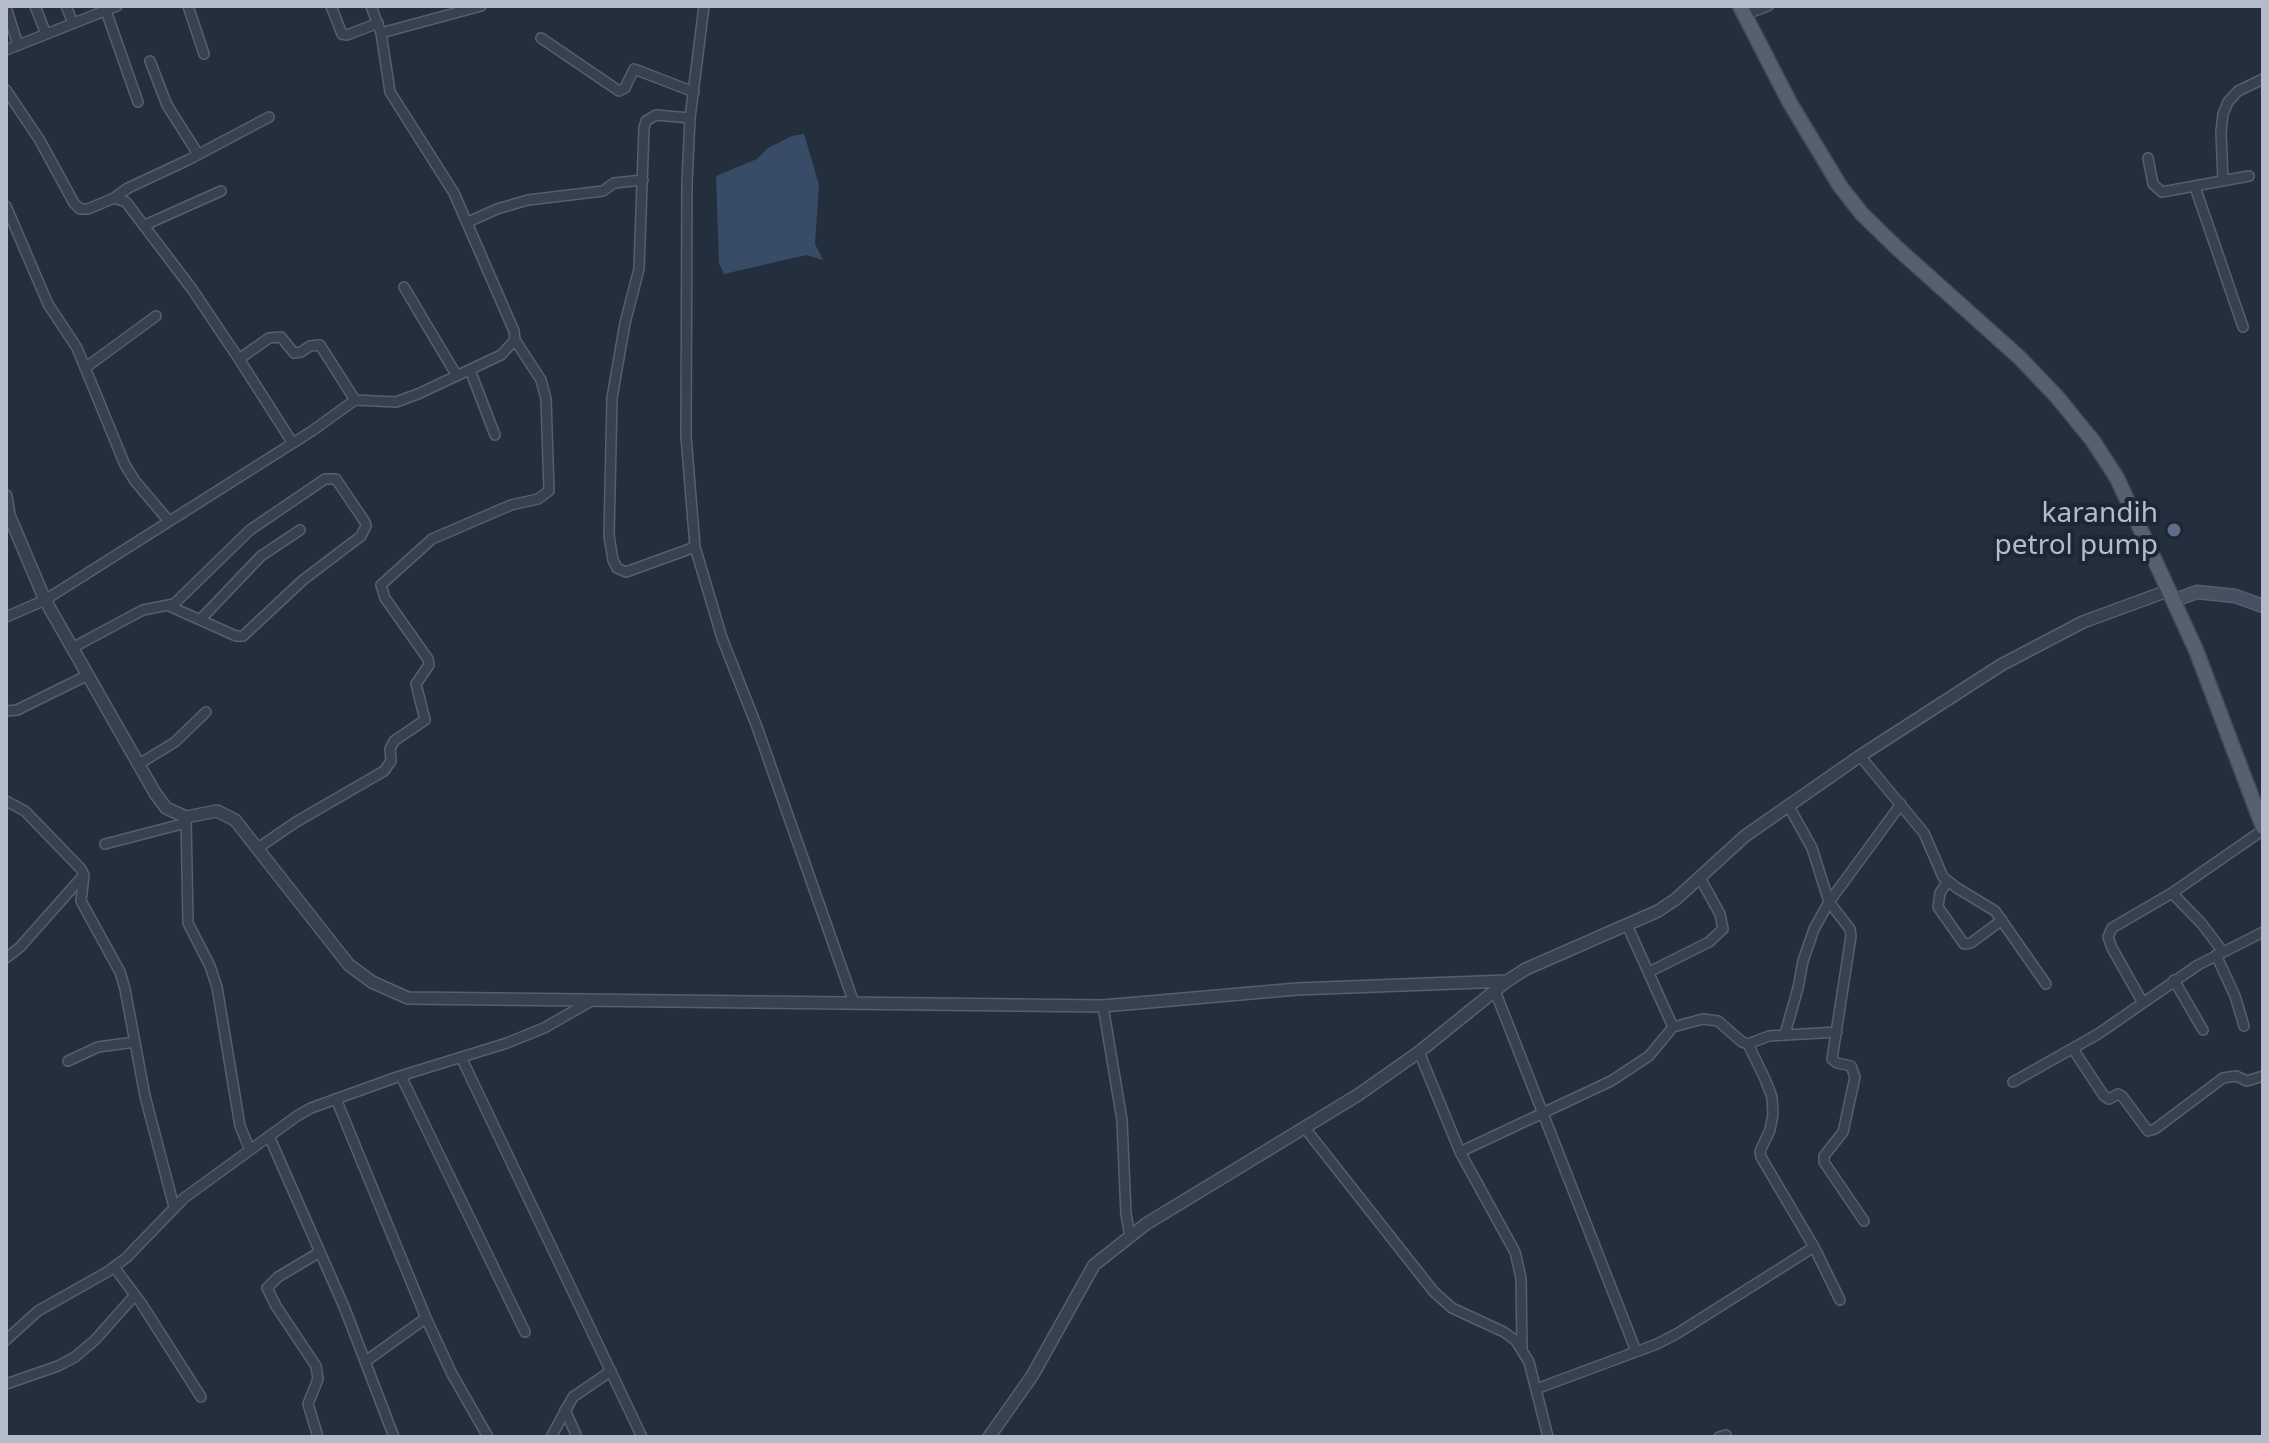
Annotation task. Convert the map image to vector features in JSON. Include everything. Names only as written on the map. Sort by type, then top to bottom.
[{"type":"main road","points":[[1742,10],[1816,151],[1855,205],[1896,247],[2020,358],[2093,441],[2117,478],[2172,595],[2263,828]]},
{"type":"main road","points":[[2172,595],[2197,592],[2235,596],[2263,606]]},
{"type":"street","points":[[35,6],[46,34]]},
{"type":"street","points":[[66,6],[73,23]]},
{"type":"street","points":[[6,50],[117,6]]},
{"type":"street","points":[[188,6],[204,54]]},
{"type":"street","points":[[331,6],[342,34],[347,35],[481,6]]},
{"type":"street","points":[[258,848],[384,771],[391,761],[390,749],[394,741],[425,720],[416,684],[429,665],[428,659],[385,598],[381,585],[432,539],[511,505],[538,499],[549,491],[546,399],[541,380],[515,340],[514,331],[454,193],[390,92],[379,28],[371,6]]},
{"type":"street","points":[[704,6],[690,118],[685,357],[686,436],[695,547],[722,638],[757,727],[854,1003]]},
{"type":"street","points":[[1742,10],[1768,6]]},
{"type":"street","points":[[6,7],[18,45]]},
{"type":"street","points":[[106,11],[138,102]]},
{"type":"street","points":[[541,38],[619,91],[625,88],[634,69],[694,92]]},
{"type":"street","points":[[150,61],[167,105],[198,154]]},
{"type":"street","points":[[2223,181],[2223,114],[2238,91],[2263,79]]},
{"type":"street","points":[[6,90],[80,209],[88,209],[114,198],[269,117]]},
{"type":"street","points":[[690,118],[656,115],[646,121],[639,269],[625,323],[612,398],[609,536],[613,560],[617,568],[626,572],[695,547]]},
{"type":"street","points":[[2148,158],[2156,190],[2169,193],[2249,176]]},
{"type":"street","points":[[468,222],[528,200],[603,191],[614,183],[643,180]]},
{"type":"street","points":[[2195,187],[2243,327]]},
{"type":"street","points":[[145,225],[221,191]]},
{"type":"street","points":[[114,198],[126,202],[145,225],[239,359],[292,442]]},
{"type":"street","points":[[6,206],[48,304],[77,348],[125,465],[168,520]]},
{"type":"street","points":[[404,287],[457,376]]},
{"type":"street","points":[[85,368],[156,316]]},
{"type":"street","points":[[239,359],[274,336],[281,337],[294,353],[320,345],[355,400]]},
{"type":"street","points":[[6,617],[45,600],[312,431],[355,400],[396,402],[418,394],[501,355],[515,340]]},
{"type":"street","points":[[470,370],[495,435]]},
{"type":"street","points":[[72,648],[143,610],[169,606],[185,595],[250,530],[325,479],[336,479],[365,522],[361,536],[303,580],[243,636],[236,636],[169,606]]},
{"type":"street","points":[[6,496],[9,515],[45,600],[166,808],[186,820]]},
{"type":"street","points":[[200,620],[261,556],[300,530]]},
{"type":"street","points":[[989,1437],[1032,1376],[1086,1276],[1104,1255],[1130,1236],[1358,1095],[1419,1052],[1507,981],[1559,953],[1667,905],[1740,840],[1788,805],[2001,665],[2048,638],[2127,604],[2172,595]]},
{"type":"street","points":[[6,711],[17,710],[88,675]]},
{"type":"street","points":[[139,764],[175,742],[206,712]]},
{"type":"street","points":[[1860,756],[1924,833],[1947,882],[1988,906],[2002,920],[2046,984]]},
{"type":"street","points":[[6,801],[34,819],[74,859],[84,875],[81,901],[120,972],[145,1096],[174,1207]]},
{"type":"street","points":[[1785,1034],[1807,944],[1829,902],[1901,804]]},
{"type":"street","points":[[1788,805],[1812,848],[1829,902],[1850,929],[1832,1059],[1854,1068],[1855,1077],[1843,1132],[1824,1156],[1824,1162],[1864,1221]]},
{"type":"street","points":[[105,844],[217,811],[227,814],[258,848],[349,965],[372,982],[408,998],[1103,1006],[1297,989],[1507,981]]},
{"type":"street","points":[[186,820],[188,923],[217,987],[240,1126],[250,1150]]},
{"type":"street","points":[[2143,1003],[2112,948],[2108,937],[2112,928],[2172,893],[2263,828]]},
{"type":"street","points":[[6,958],[20,947],[84,875]]},
{"type":"street","points":[[1649,972],[1709,942],[1723,929],[1720,914],[1700,878]]},
{"type":"street","points":[[1947,882],[1940,893],[1938,907],[1964,944],[1971,943],[2002,920]]},
{"type":"street","points":[[2172,893],[2202,924],[2219,954],[2244,1026]]},
{"type":"street","points":[[1627,925],[1673,1027]]},
{"type":"street","points":[[2013,1082],[2073,1049],[2174,980],[2263,932]]},
{"type":"street","points":[[2174,980],[2203,1030]]},
{"type":"street","points":[[1495,991],[1636,1351]]},
{"type":"street","points":[[6,1340],[38,1311],[114,1267],[174,1207],[311,1108],[544,1028],[593,1000]]},
{"type":"street","points":[[1103,1006],[1122,1120],[1126,1214],[1130,1236]]},
{"type":"street","points":[[1460,1152],[1544,1115],[1633,1069],[1649,1056],[1673,1027],[1711,1018],[1748,1044],[1769,1036],[1837,1032]]},
{"type":"street","points":[[68,1061],[98,1047],[135,1042]]},
{"type":"street","points":[[1748,1044],[1772,1097],[1773,1114],[1770,1130],[1760,1151],[1761,1157],[1814,1247],[1840,1300]]},
{"type":"street","points":[[2073,1049],[2104,1096],[2109,1099],[2120,1094],[2148,1131],[2155,1129],[2223,1078],[2236,1076],[2247,1081],[2263,1076]]},
{"type":"street","points":[[1419,1052],[1460,1152],[1515,1252],[1521,1278],[1522,1348]]},
{"type":"street","points":[[461,1057],[642,1437]]},
{"type":"street","points":[[401,1076],[525,1332]]},
{"type":"street","points":[[336,1099],[426,1318],[452,1374],[488,1437]]},
{"type":"street","points":[[1304,1127],[1434,1292],[1452,1308],[1504,1332],[1522,1348],[1529,1362],[1548,1437]]},
{"type":"street","points":[[269,1136],[366,1361],[394,1437]]},
{"type":"street","points":[[1536,1389],[1678,1333],[1814,1247]]},
{"type":"street","points":[[318,1437],[308,1404],[318,1379],[316,1366],[267,1288],[278,1277],[320,1252]]},
{"type":"street","points":[[114,1267],[201,1397]]},
{"type":"street","points":[[6,1384],[70,1361],[95,1340],[135,1295]]},
{"type":"street","points":[[366,1361],[426,1318]]},
{"type":"street","points":[[551,1437],[565,1410],[580,1391],[611,1371]]},
{"type":"street","points":[[565,1410],[577,1437]]},
{"type":"water","points":[[804,134],[819,185],[815,244],[823,260],[806,255],[724,274],[719,263],[716,176],[757,159],[768,148],[792,136]]},
{"type":"place","name":"karandih petrol pump","points":[[2174,530]]}]
